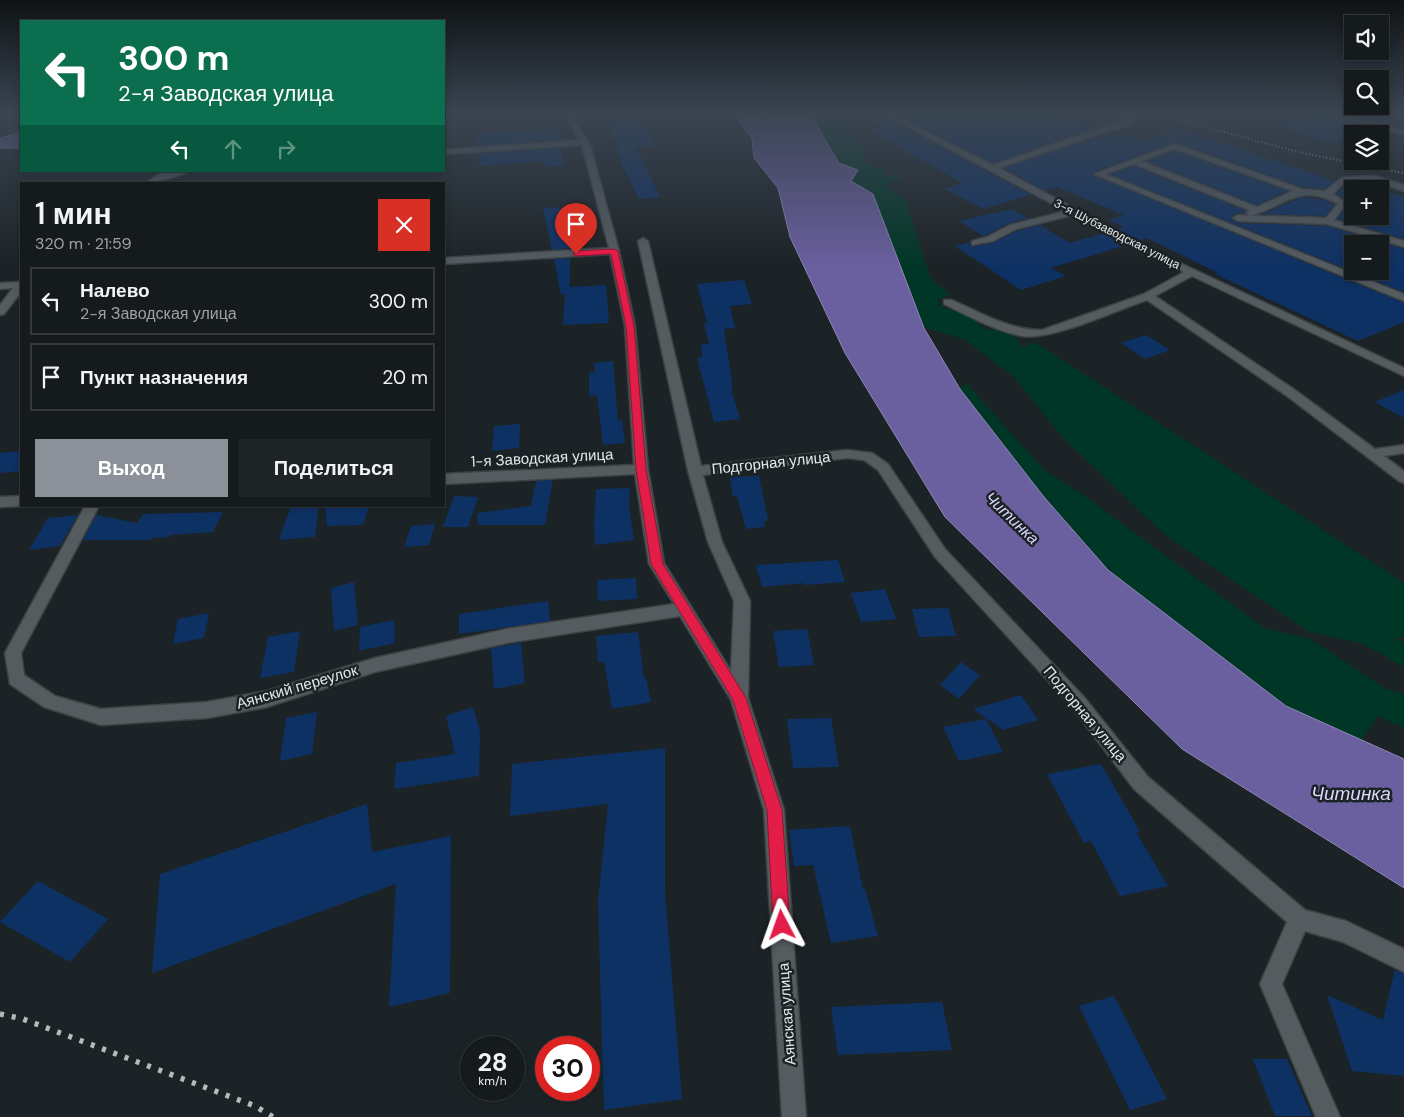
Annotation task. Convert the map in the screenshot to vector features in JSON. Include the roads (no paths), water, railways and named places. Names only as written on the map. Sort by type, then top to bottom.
[{"type":"street","name":"Аянская улица","points":[[591,164],[614,251],[630,326],[641,469],[657,564],[739,698],[774,810],[794,1117]]},
{"type":"street","name":"3-я Шубзаводская улица","points":[[985,164],[1192,272],[1404,372]]},
{"type":"street","points":[[992,168],[1003,164]]},
{"type":"street","points":[[1125,164],[1098,174],[1404,298]]},
{"type":"street","points":[[1142,164],[1257,210]]},
{"type":"street","points":[[1226,164],[1301,191],[1327,194],[1342,203],[1328,221]]},
{"type":"street","points":[[152,182],[164,175],[180,172]]},
{"type":"street","points":[[1327,194],[1343,180],[1374,178],[1404,188]]},
{"type":"street","points":[[1220,225],[1301,191]]},
{"type":"street","points":[[975,243],[990,239],[1013,227],[1074,212]]},
{"type":"street","points":[[1238,218],[1328,221],[1404,244]]},
{"type":"street","points":[[643,241],[694,471],[715,542],[742,601],[739,698]]},
{"type":"street","points":[[445,261],[614,251]]},
{"type":"street","name":"3-я Шубзаводская улица","points":[[948,302],[995,324],[1024,333],[1043,333],[1148,296],[1192,272]]},
{"type":"street","points":[[0,286],[20,285]]},
{"type":"street","points":[[0,312],[20,286]]},
{"type":"street","points":[[1148,296],[1291,393],[1404,478]]},
{"type":"street","points":[[1373,454],[1404,449]]},
{"type":"street","name":"Подгорная улица","points":[[694,471],[847,454],[867,456],[883,467],[940,553],[1078,702],[1141,783],[1299,919]]},
{"type":"street","name":"1-я Заводская улица","points":[[445,479],[641,469]]},
{"type":"street","points":[[0,502],[20,501]]},
{"type":"street","name":"Аянский переулок","points":[[91,507],[13,653],[16,679],[50,702],[101,717],[207,710],[267,699],[375,665],[507,636],[685,609]]},
{"type":"street","points":[[1328,1117],[1271,984],[1299,919],[1346,932],[1404,962]]},
{"type":"water","name":"Читинка","points":[[759,164],[842,164],[858,170],[851,181],[873,194],[924,328],[960,389],[1044,497],[1108,570],[1286,706],[1404,759],[1404,888],[1182,749],[945,517],[845,353],[790,237],[778,188]]},
{"type":"railway","points":[[1359,164],[1404,173]]},
{"type":"railway","points":[[0,1014],[23,1019],[255,1106],[273,1117]]}]
